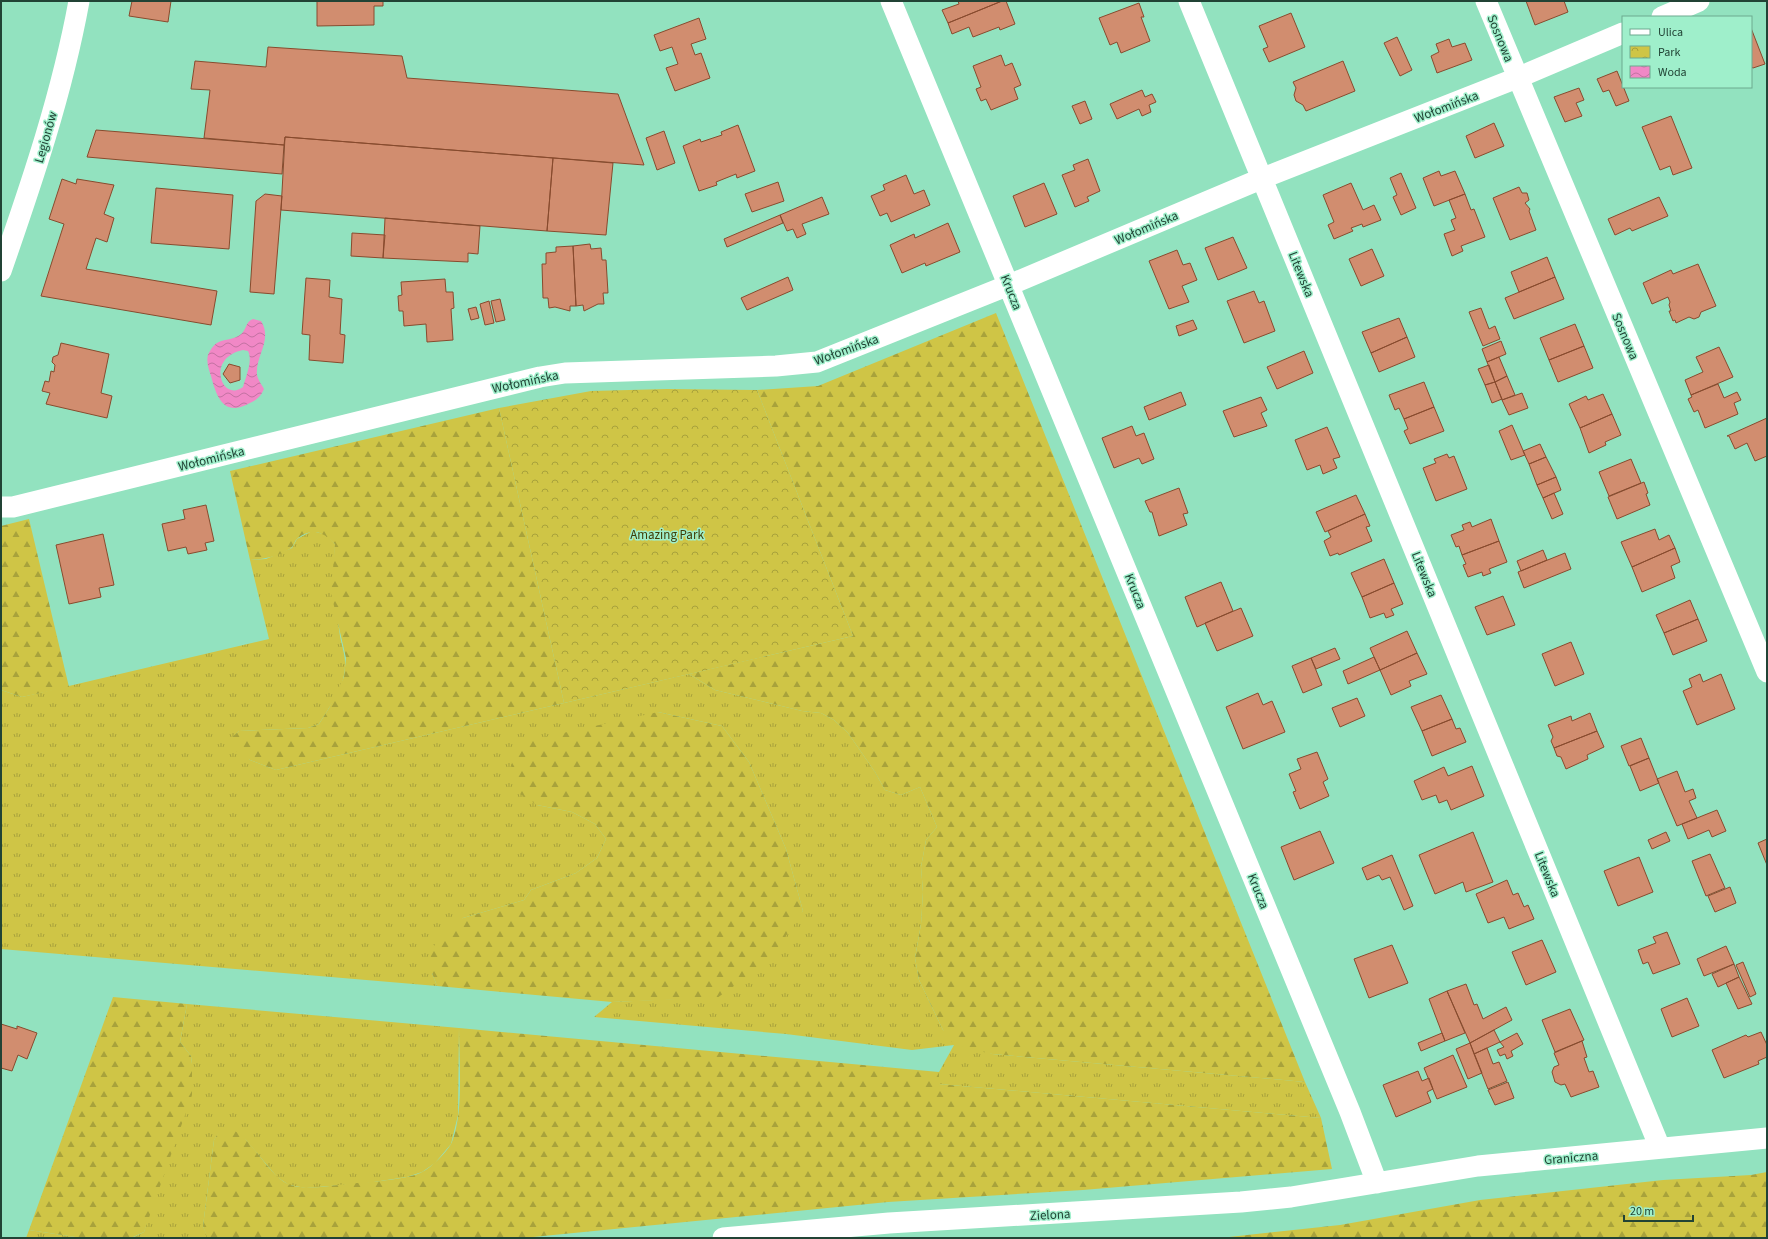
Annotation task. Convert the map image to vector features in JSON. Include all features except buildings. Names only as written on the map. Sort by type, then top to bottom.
[{"type":"street","name":"Legionów","points":[[1,271],[46,138],[59,90],[79,1]]},
{"type":"street","name":"Krucza","points":[[892,1],[1350,1112],[1376,1183]]},
{"type":"street","name":"Litewska","points":[[1189,1],[1263,178],[1660,1148]]},
{"type":"street","name":"Sosnowa","points":[[1486,1],[1767,672]]},
{"type":"street","points":[[1664,16],[1699,1]]},
{"type":"street","name":"Wołomińska","points":[[1,507],[13,507],[540,377],[565,373],[776,366],[817,362],[1010,285],[1263,178],[1517,78],[1622,33]]},
{"type":"street","name":"Graniczna","points":[[1376,1183],[1478,1166],[1767,1138]]},
{"type":"street","name":"Zielona","points":[[723,1238],[889,1223],[1242,1202],[1291,1197],[1376,1183]]},
{"type":"green space","points":[[996,313],[1305,1082],[992,1054],[954,1045],[943,1030],[919,980],[915,958],[921,924],[923,892],[921,867],[926,840],[937,827],[920,787],[901,795],[885,790],[875,772],[848,733],[834,720],[821,713],[802,711],[715,690],[689,674],[853,636],[757,390],[818,386]]},
{"type":"green space","name":"Amazing Park","points":[[667,389],[757,390],[853,636],[564,703],[499,408],[591,391]]},
{"type":"green space","points":[[499,408],[564,703],[276,770],[250,760],[233,749],[229,740],[239,731],[308,728],[319,724],[329,708],[344,677],[346,658],[331,593],[335,544],[327,536],[318,532],[313,532],[298,538],[292,547],[281,554],[250,560],[230,471]]},
{"type":"green space","points":[[29,519],[69,687],[22,697],[1,690],[1,526]]},
{"type":"green space","points":[[312,531],[327,535],[335,544],[337,614],[345,659],[343,681],[319,724],[308,728],[239,731],[230,740],[250,760],[276,770],[689,674],[715,690],[802,711],[821,713],[834,720],[848,733],[875,772],[885,790],[901,795],[920,787],[937,827],[926,840],[921,867],[923,892],[921,924],[915,958],[919,980],[943,1030],[992,1054],[1305,1082],[1321,1118],[939,1084],[939,1072],[954,1045],[912,1050],[786,1034],[594,1017],[612,1002],[717,997],[803,911],[786,849],[749,762],[722,726],[658,712],[537,805],[572,812],[595,824],[606,839],[597,858],[576,873],[531,890],[524,900],[463,918],[432,973],[437,986],[1,949],[1,690],[22,697],[269,639],[250,560],[266,559],[292,548],[297,539]]},
{"type":"green space","points":[[658,712],[722,726],[749,762],[786,849],[803,911],[768,962],[717,998],[612,1002],[437,986],[432,973],[430,952],[442,934],[463,918],[524,900],[531,890],[576,873],[597,858],[606,839],[595,824],[572,812],[537,805],[517,792],[511,771],[513,753],[522,742]]},
{"type":"green space","points":[[113,997],[187,1004],[180,1042],[191,1056],[192,1095],[144,1232],[131,1238],[82,1238],[29,1230]]},
{"type":"green space","points":[[187,1004],[459,1028],[458,1115],[451,1144],[435,1163],[422,1172],[407,1177],[367,1183],[306,1188],[289,1185],[277,1177],[246,1140],[221,1130],[214,1140],[203,1226],[208,1238],[132,1238],[144,1232],[192,1064],[191,1056],[180,1042]]},
{"type":"green space","points":[[459,1028],[939,1072],[939,1084],[1321,1118],[1332,1169],[1083,1190],[888,1202],[523,1238],[207,1237],[203,1226],[214,1140],[220,1130],[228,1129],[236,1132],[251,1145],[280,1179],[295,1186],[322,1187],[391,1180],[409,1177],[430,1167],[450,1146],[456,1129],[460,1086]]},
{"type":"green space","points":[[1767,1172],[1767,1238],[1220,1238],[1340,1225],[1480,1200],[1663,1180],[1751,1175]]},
{"type":"green space","points":[[29,1230],[82,1238],[26,1238]]},
{"type":"water","points":[[253,319],[261,321],[264,328],[265,335],[258,361],[257,375],[264,389],[259,397],[252,402],[238,408],[232,408],[226,406],[222,402],[215,390],[208,366],[208,355],[216,344],[240,335],[250,320]],"holes":[[[243,350],[248,351],[250,359],[243,387],[235,390],[229,389],[221,378],[221,369],[224,361],[231,355]]]}]
